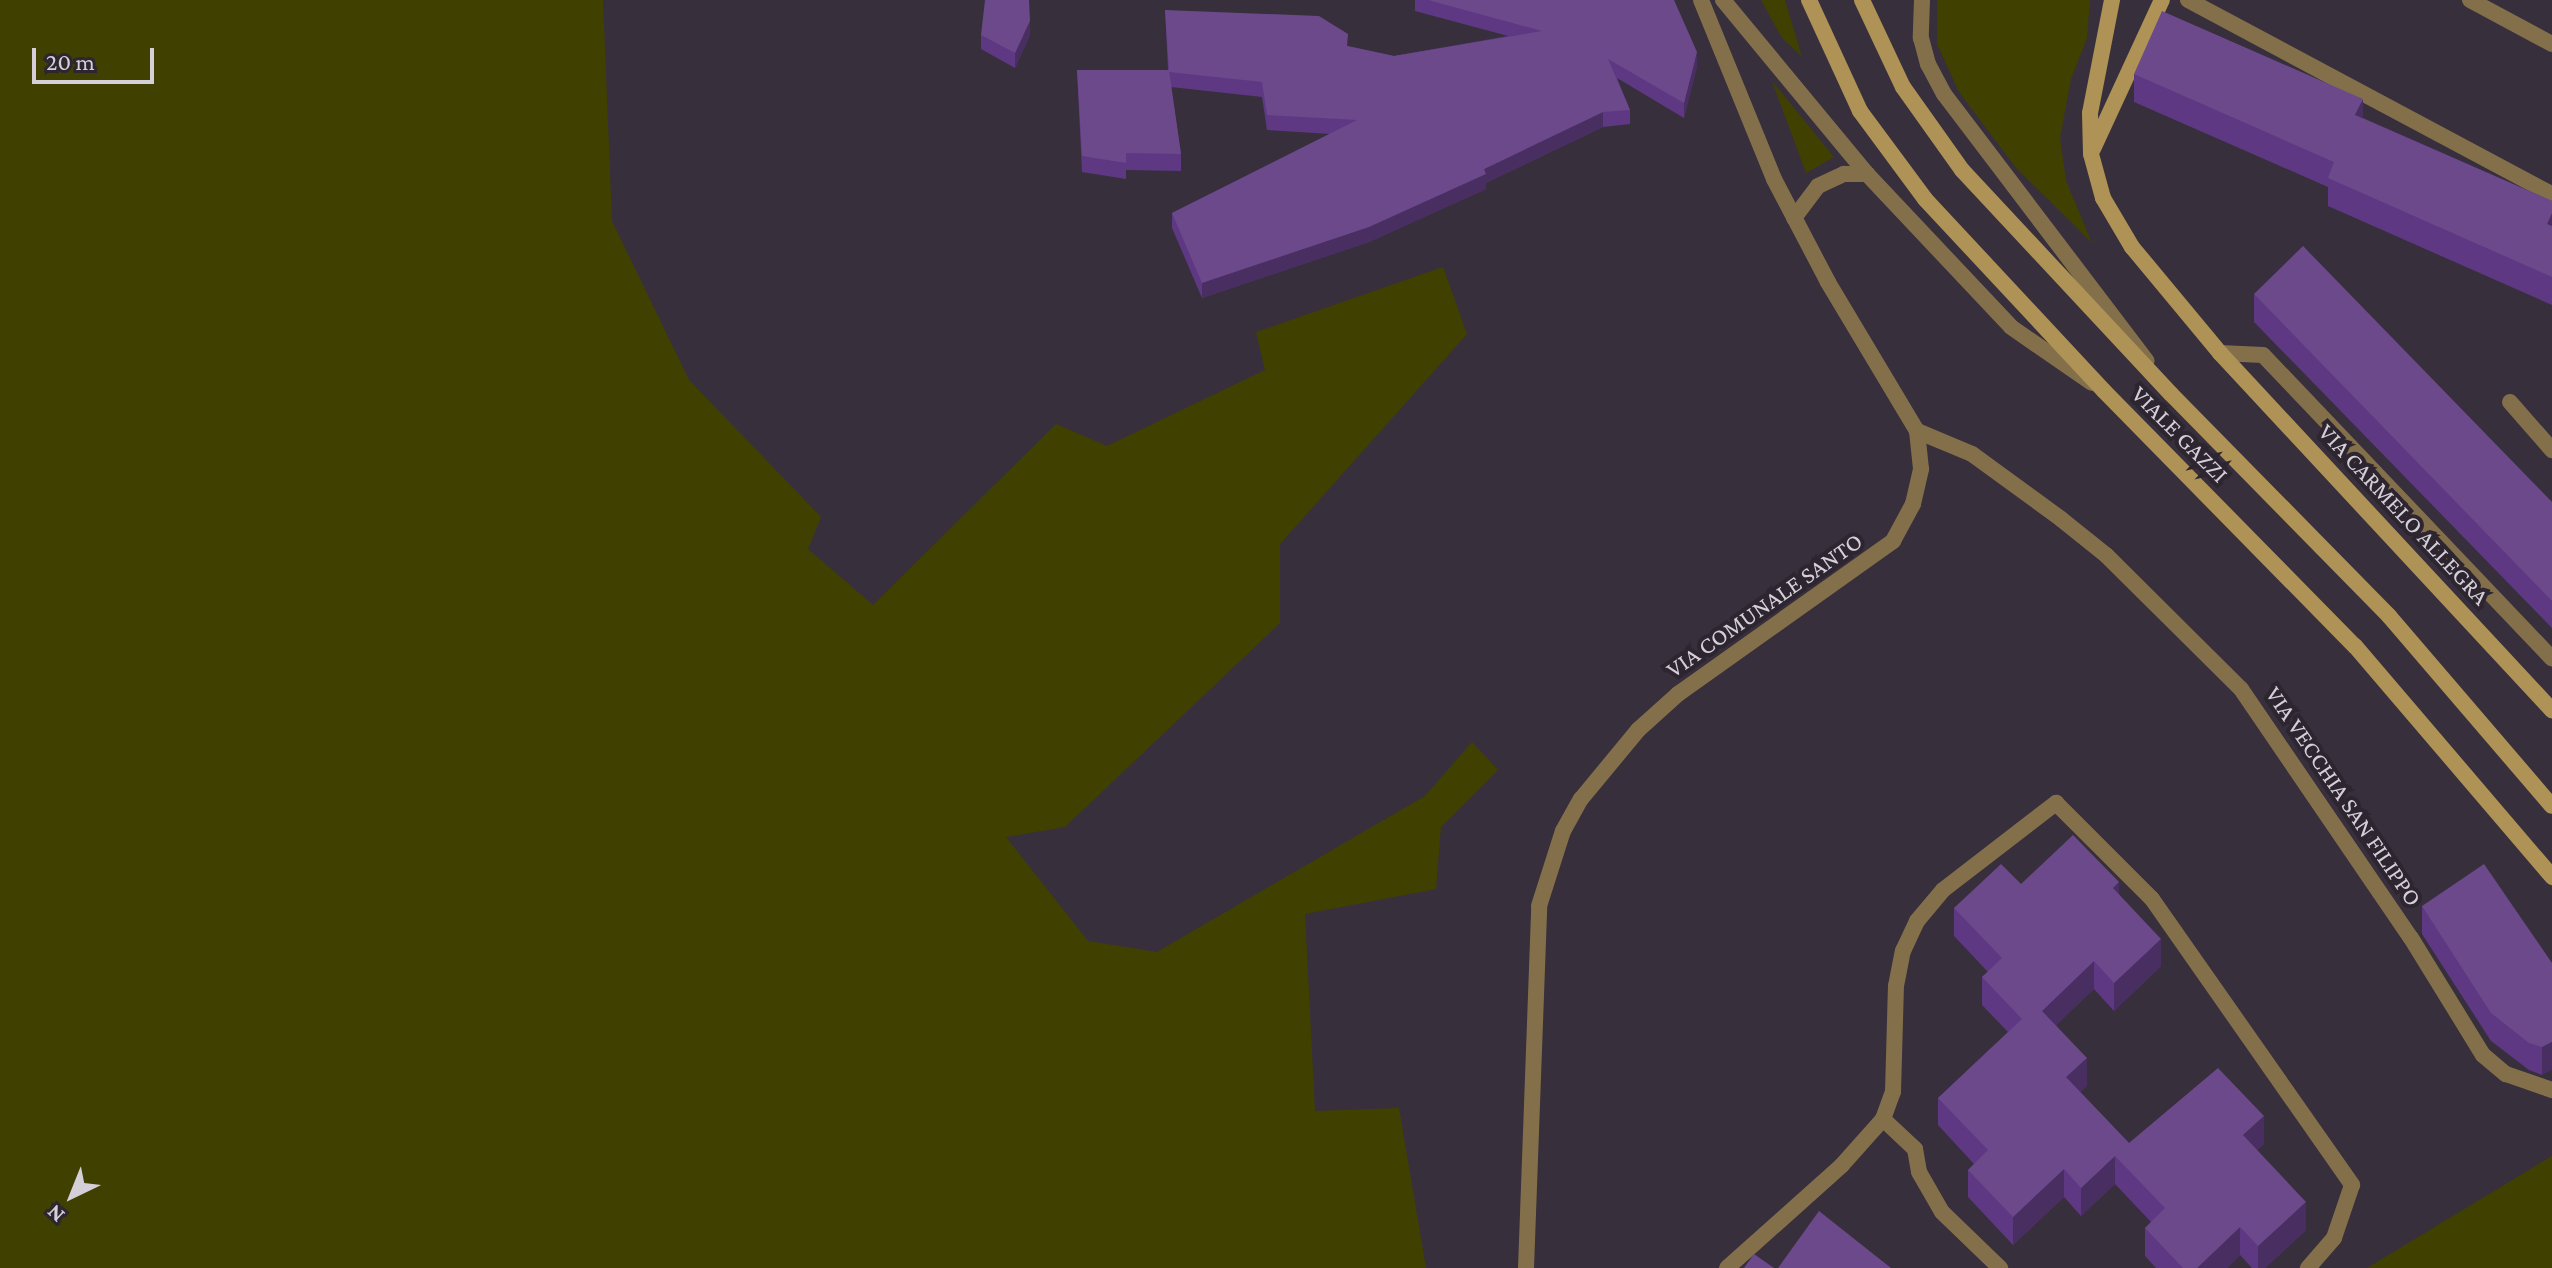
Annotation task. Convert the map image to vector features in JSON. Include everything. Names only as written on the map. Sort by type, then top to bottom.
[{"type":"main road","name":"VIALE GAZZI","points":[[1809,0],[1833,61],[1886,150],[1925,199],[2104,391],[2355,646],[2552,877]]},
{"type":"main road","name":"VIALE GAZZI","points":[[1862,0],[1878,42],[1933,134],[2171,394],[2389,616],[2552,806]]},
{"type":"main road","name":"VIA CARMELO ALLEGRA","points":[[2112,0],[2090,113],[2091,154],[2103,198],[2132,247],[2220,353],[2552,710]]},
{"type":"main road","points":[[2091,154],[2162,0]]},
{"type":"street","name":"VIA COMUNALE SANTO","points":[[1526,1268],[1539,906],[1563,831],[1609,763],[1668,703],[1893,541],[1913,504],[1921,469],[1917,431],[1794,218],[1757,143],[1701,0]]},
{"type":"street","points":[[1723,0],[1867,174],[2011,327],[2104,391]]},
{"type":"street","points":[[1922,0],[1921,38],[1944,94],[2006,181],[2075,261],[2171,394]]},
{"type":"street","points":[[2188,0],[2552,194]]},
{"type":"street","points":[[2470,0],[2552,44]]},
{"type":"street","points":[[1794,218],[1818,186],[1844,174],[1867,174]]},
{"type":"street","name":"VIA CARMELO ALLEGRA","points":[[2220,353],[2263,355],[2552,658]]},
{"type":"street","points":[[2510,402],[2552,450]]},
{"type":"street","name":"VIA VECCHIA SAN FILIPPO","points":[[1917,431],[1972,454],[2061,519],[2106,555],[2241,689],[2411,938],[2483,1055],[2506,1074],[2552,1090]]},
{"type":"street","points":[[1727,1268],[1842,1165],[1883,1119],[1893,1092],[1896,986],[1903,951],[1917,921],[1943,890],[2056,803],[2152,899],[2352,1185],[2334,1238],[2308,1268]]},
{"type":"street","points":[[1883,1119],[1915,1149],[1919,1172],[1942,1212],[2000,1268]]},
{"type":"shaded area","points":[[0,0],[603,0],[612,221],[689,380],[821,517],[808,549],[873,605],[1056,424],[1107,446],[1265,370],[1256,332],[1443,267],[1467,334],[1280,544],[1280,623],[1065,827],[1006,837],[1088,941],[1157,952],[1425,796],[1472,742],[1498,770],[1441,827],[1436,889],[1305,914],[1315,1111],[1399,1108],[1426,1268],[0,1268]]},
{"type":"shaded area","points":[[1761,0],[1785,0],[1802,57],[1782,38]]},
{"type":"shaded area","points":[[1937,0],[2090,0],[2087,38],[2071,79],[2060,138],[2066,181],[2092,243],[2017,169],[1959,92],[1937,44]]},
{"type":"shaded area","points":[[1772,81],[1834,157],[1806,173]]},
{"type":"shaded area","points":[[2552,1156],[2552,1268],[2367,1268]]},
{"type":"building","points":[[985,0],[1029,0],[1030,21],[1015,53],[981,35]]},
{"type":"building","points":[[1428,0],[1674,0],[1697,52],[1684,103],[1608,59],[1630,110],[1603,112],[1484,169],[1486,174],[1369,227],[1202,283],[1172,213],[1357,120],[1267,115],[1262,82],[1169,72],[1165,10],[1319,16],[1348,34],[1347,46],[1394,56],[1542,31]]},
{"type":"building","points":[[2162,11],[2363,99],[2355,115],[2552,201],[2552,213],[2547,224],[2552,226],[2552,277],[2328,178],[2334,162],[2134,74]]},
{"type":"building","points":[[1077,70],[1169,70],[1181,154],[1126,153],[1126,163],[1082,156]]},
{"type":"building","points":[[2303,246],[2552,502],[2552,601],[2254,294]]},
{"type":"building","points":[[2073,835],[2119,882],[2113,888],[2161,939],[2114,983],[2094,961],[2042,1011],[2087,1058],[2066,1077],[2129,1143],[2218,1068],[2264,1116],[2243,1135],[2306,1202],[2258,1246],[2240,1227],[2197,1268],[2183,1268],[2145,1228],[2165,1208],[2115,1156],[2081,1188],[2064,1169],[2013,1217],[1968,1170],[1988,1150],[1938,1098],[2022,1019],[1982,977],[2002,958],[1954,908],[2001,864],[2021,884]]},
{"type":"building","points":[[2484,864],[2552,963],[2552,1042],[2542,1047],[2529,1043],[2491,1013],[2422,906]]},
{"type":"building","points":[[1819,1211],[1891,1268],[1778,1268]]},
{"type":"building","points":[[1754,1254],[1774,1268],[1744,1268]]}]
